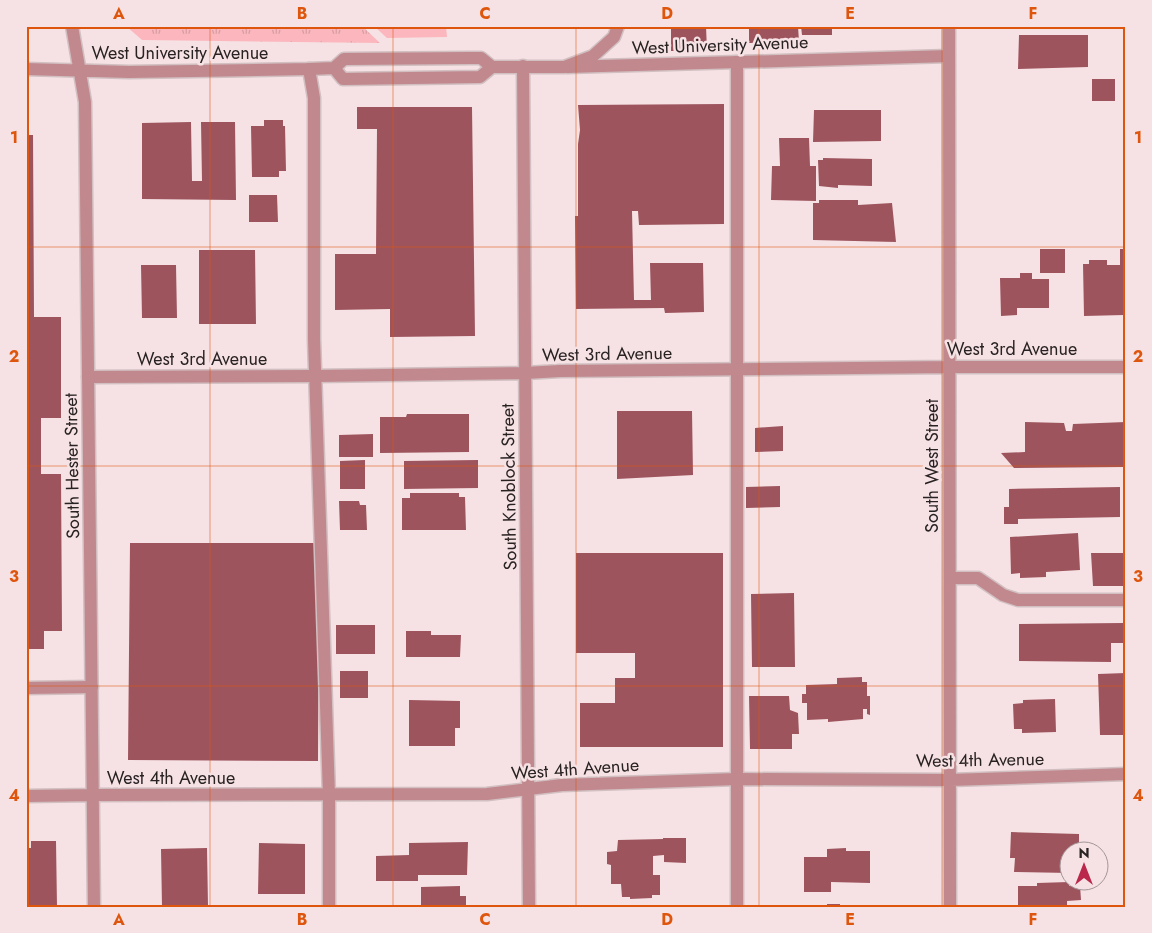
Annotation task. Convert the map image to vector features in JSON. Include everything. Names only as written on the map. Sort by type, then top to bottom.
[{"type":"street","name":"South Hester Street","points":[[72,26],[85,102],[94,907]]},
{"type":"street","points":[[564,67],[593,56],[614,37],[618,26]]},
{"type":"street","name":"South West Street","points":[[948,26],[950,907]]},
{"type":"street","name":"West University Avenue","points":[[334,68],[343,78],[480,77],[492,67],[564,67],[949,56]]},
{"type":"street","name":"West University Avenue","points":[[26,69],[128,72],[309,69],[334,68],[344,59],[460,58],[481,58],[492,67]]},
{"type":"street","points":[[737,62],[737,907]]},
{"type":"street","name":"South Knoblock Street","points":[[523,66],[529,907]]},
{"type":"street","points":[[309,69],[314,98],[314,339],[329,796],[329,907]]},
{"type":"street","name":"West 3rd Avenue","points":[[88,377],[315,376],[737,369],[1126,367]]},
{"type":"street","points":[[950,578],[978,578],[1003,595],[1018,600],[1126,600]]},
{"type":"street","points":[[26,688],[92,686]]},
{"type":"street","name":"West 4th Avenue","points":[[26,796],[487,794],[562,785],[737,779],[950,780],[1126,774]]},
{"type":"green space","points":[[126,26],[362,26],[380,43],[142,40]]},
{"type":"green space","points":[[374,26],[446,26],[447,37],[387,38]]},
{"type":"building","points":[[671,26],[706,26],[707,51],[671,51]]},
{"type":"building","points":[[749,26],[798,26],[799,42],[749,43]]},
{"type":"building","points":[[801,26],[832,26],[832,35],[802,35]]},
{"type":"building","points":[[1019,35],[1088,35],[1088,67],[1018,69]]},
{"type":"building","points":[[1092,79],[1115,79],[1115,101],[1092,101]]},
{"type":"building","points":[[724,104],[724,224],[639,225],[638,211],[632,211],[634,300],[651,300],[650,263],[703,263],[704,312],[665,313],[664,308],[576,309],[575,216],[578,216],[578,144],[580,130],[578,105]]},
{"type":"building","points":[[357,107],[472,107],[475,336],[390,337],[390,309],[335,310],[335,254],[376,254],[377,129],[357,129]]},
{"type":"building","points":[[814,110],[881,110],[881,141],[813,142]]},
{"type":"building","points":[[264,120],[283,120],[283,126],[285,126],[286,171],[279,171],[279,177],[252,177],[251,126],[264,126]]},
{"type":"building","points":[[191,122],[192,181],[202,181],[201,122],[235,122],[236,200],[142,199],[142,123]]},
{"type":"building","points":[[26,135],[33,135],[34,317],[61,317],[61,418],[41,418],[41,474],[61,474],[62,631],[44,631],[44,649],[26,649]]},
{"type":"building","points":[[779,138],[809,138],[810,166],[816,166],[816,201],[771,200],[772,166],[780,166]]},
{"type":"building","points":[[823,158],[872,159],[872,186],[838,185],[838,188],[819,186],[818,160],[823,160]]},
{"type":"building","points":[[249,195],[277,195],[278,222],[249,222]]},
{"type":"building","points":[[819,200],[858,200],[858,205],[892,203],[896,242],[813,240],[813,203],[819,203]]},
{"type":"building","points":[[1040,249],[1065,249],[1065,273],[1040,273]]},
{"type":"building","points":[[1120,249],[1126,249],[1126,276],[1123,276],[1124,315],[1084,316],[1083,264],[1089,264],[1089,260],[1107,260],[1107,265],[1120,265]]},
{"type":"building","points":[[199,250],[255,250],[256,324],[199,324]]},
{"type":"building","points":[[141,265],[176,265],[177,318],[142,318]]},
{"type":"building","points":[[1020,273],[1032,273],[1032,279],[1049,279],[1049,308],[1017,308],[1017,315],[1001,316],[1000,278],[1020,278]]},
{"type":"building","points":[[617,411],[692,411],[693,475],[617,479]]},
{"type":"building","points":[[407,414],[469,414],[469,452],[380,453],[380,417],[406,417]]},
{"type":"building","points":[[1025,422],[1064,423],[1066,431],[1072,431],[1073,424],[1126,422],[1126,445],[1123,446],[1124,467],[1014,468],[1001,453],[1025,452]]},
{"type":"building","points":[[783,426],[783,451],[755,452],[755,428]]},
{"type":"building","points":[[373,434],[373,457],[339,457],[339,435]]},
{"type":"building","points":[[365,460],[365,489],[340,489],[340,461]]},
{"type":"building","points":[[478,460],[478,488],[404,489],[404,461]]},
{"type":"building","points":[[780,486],[780,507],[746,508],[746,487]]},
{"type":"building","points":[[1120,487],[1120,517],[1018,519],[1018,524],[1004,524],[1004,507],[1009,507],[1009,489]]},
{"type":"building","points":[[410,493],[459,493],[459,497],[465,497],[466,530],[402,530],[402,498],[410,498]]},
{"type":"building","points":[[339,501],[359,501],[360,505],[366,505],[367,530],[340,530]]},
{"type":"building","points":[[1078,533],[1080,570],[1046,572],[1046,577],[1020,578],[1020,573],[1011,574],[1010,537]]},
{"type":"building","points":[[130,543],[319,543],[318,761],[128,760]]},
{"type":"building","points":[[576,553],[723,553],[723,747],[580,747],[580,703],[615,703],[615,678],[635,678],[635,653],[576,653]]},
{"type":"building","points":[[1091,553],[1124,553],[1126,586],[1093,586]]},
{"type":"building","points":[[794,593],[795,667],[752,667],[751,594]]},
{"type":"building","points":[[1123,623],[1124,643],[1111,643],[1111,662],[1019,661],[1019,624]]},
{"type":"building","points":[[336,625],[375,625],[375,654],[336,654]]},
{"type":"building","points":[[406,631],[431,631],[431,635],[461,635],[460,657],[406,657]]},
{"type":"building","points":[[340,671],[368,671],[368,698],[340,698]]},
{"type":"building","points":[[1126,673],[1126,735],[1100,735],[1098,674]]},
{"type":"building","points":[[862,677],[862,682],[867,682],[867,696],[870,696],[870,715],[867,714],[867,709],[863,709],[863,719],[828,722],[828,719],[807,720],[807,703],[802,703],[802,694],[806,694],[806,685],[837,684],[837,678]]},
{"type":"building","points":[[749,696],[789,696],[790,710],[798,713],[799,734],[792,734],[792,749],[750,749]]},
{"type":"building","points":[[1055,699],[1056,732],[1022,733],[1022,729],[1014,729],[1013,704],[1023,703],[1023,700]]},
{"type":"building","points":[[409,700],[460,701],[460,728],[455,728],[455,746],[409,746]]},
{"type":"building","points":[[1011,832],[1079,834],[1079,840],[1060,840],[1060,873],[1014,872],[1015,858],[1010,858]]},
{"type":"building","points":[[686,838],[686,863],[664,862],[664,855],[653,856],[653,875],[660,875],[660,895],[652,895],[652,898],[630,899],[630,897],[622,897],[621,884],[611,884],[611,865],[607,864],[607,852],[617,851],[618,840]]},
{"type":"building","points":[[31,841],[56,841],[57,907],[26,907],[26,848],[31,848]]},
{"type":"building","points":[[468,842],[467,875],[418,875],[418,881],[376,881],[376,856],[409,855],[409,843]]},
{"type":"building","points":[[259,843],[305,844],[305,894],[258,894]]},
{"type":"building","points":[[1123,844],[1126,844],[1126,875],[1124,875]]},
{"type":"building","points":[[207,848],[208,906],[162,907],[161,849]]},
{"type":"building","points":[[846,848],[846,851],[870,851],[870,883],[831,882],[831,892],[804,892],[804,857],[827,857],[827,849]]},
{"type":"building","points":[[1060,882],[1060,890],[1080,890],[1081,900],[1067,901],[1067,907],[1018,907],[1018,886],[1037,886],[1037,883]]},
{"type":"building","points":[[460,886],[460,896],[466,896],[466,907],[421,907],[421,887]]},
{"type":"building","points":[[827,904],[840,904],[840,907],[827,907]]}]
